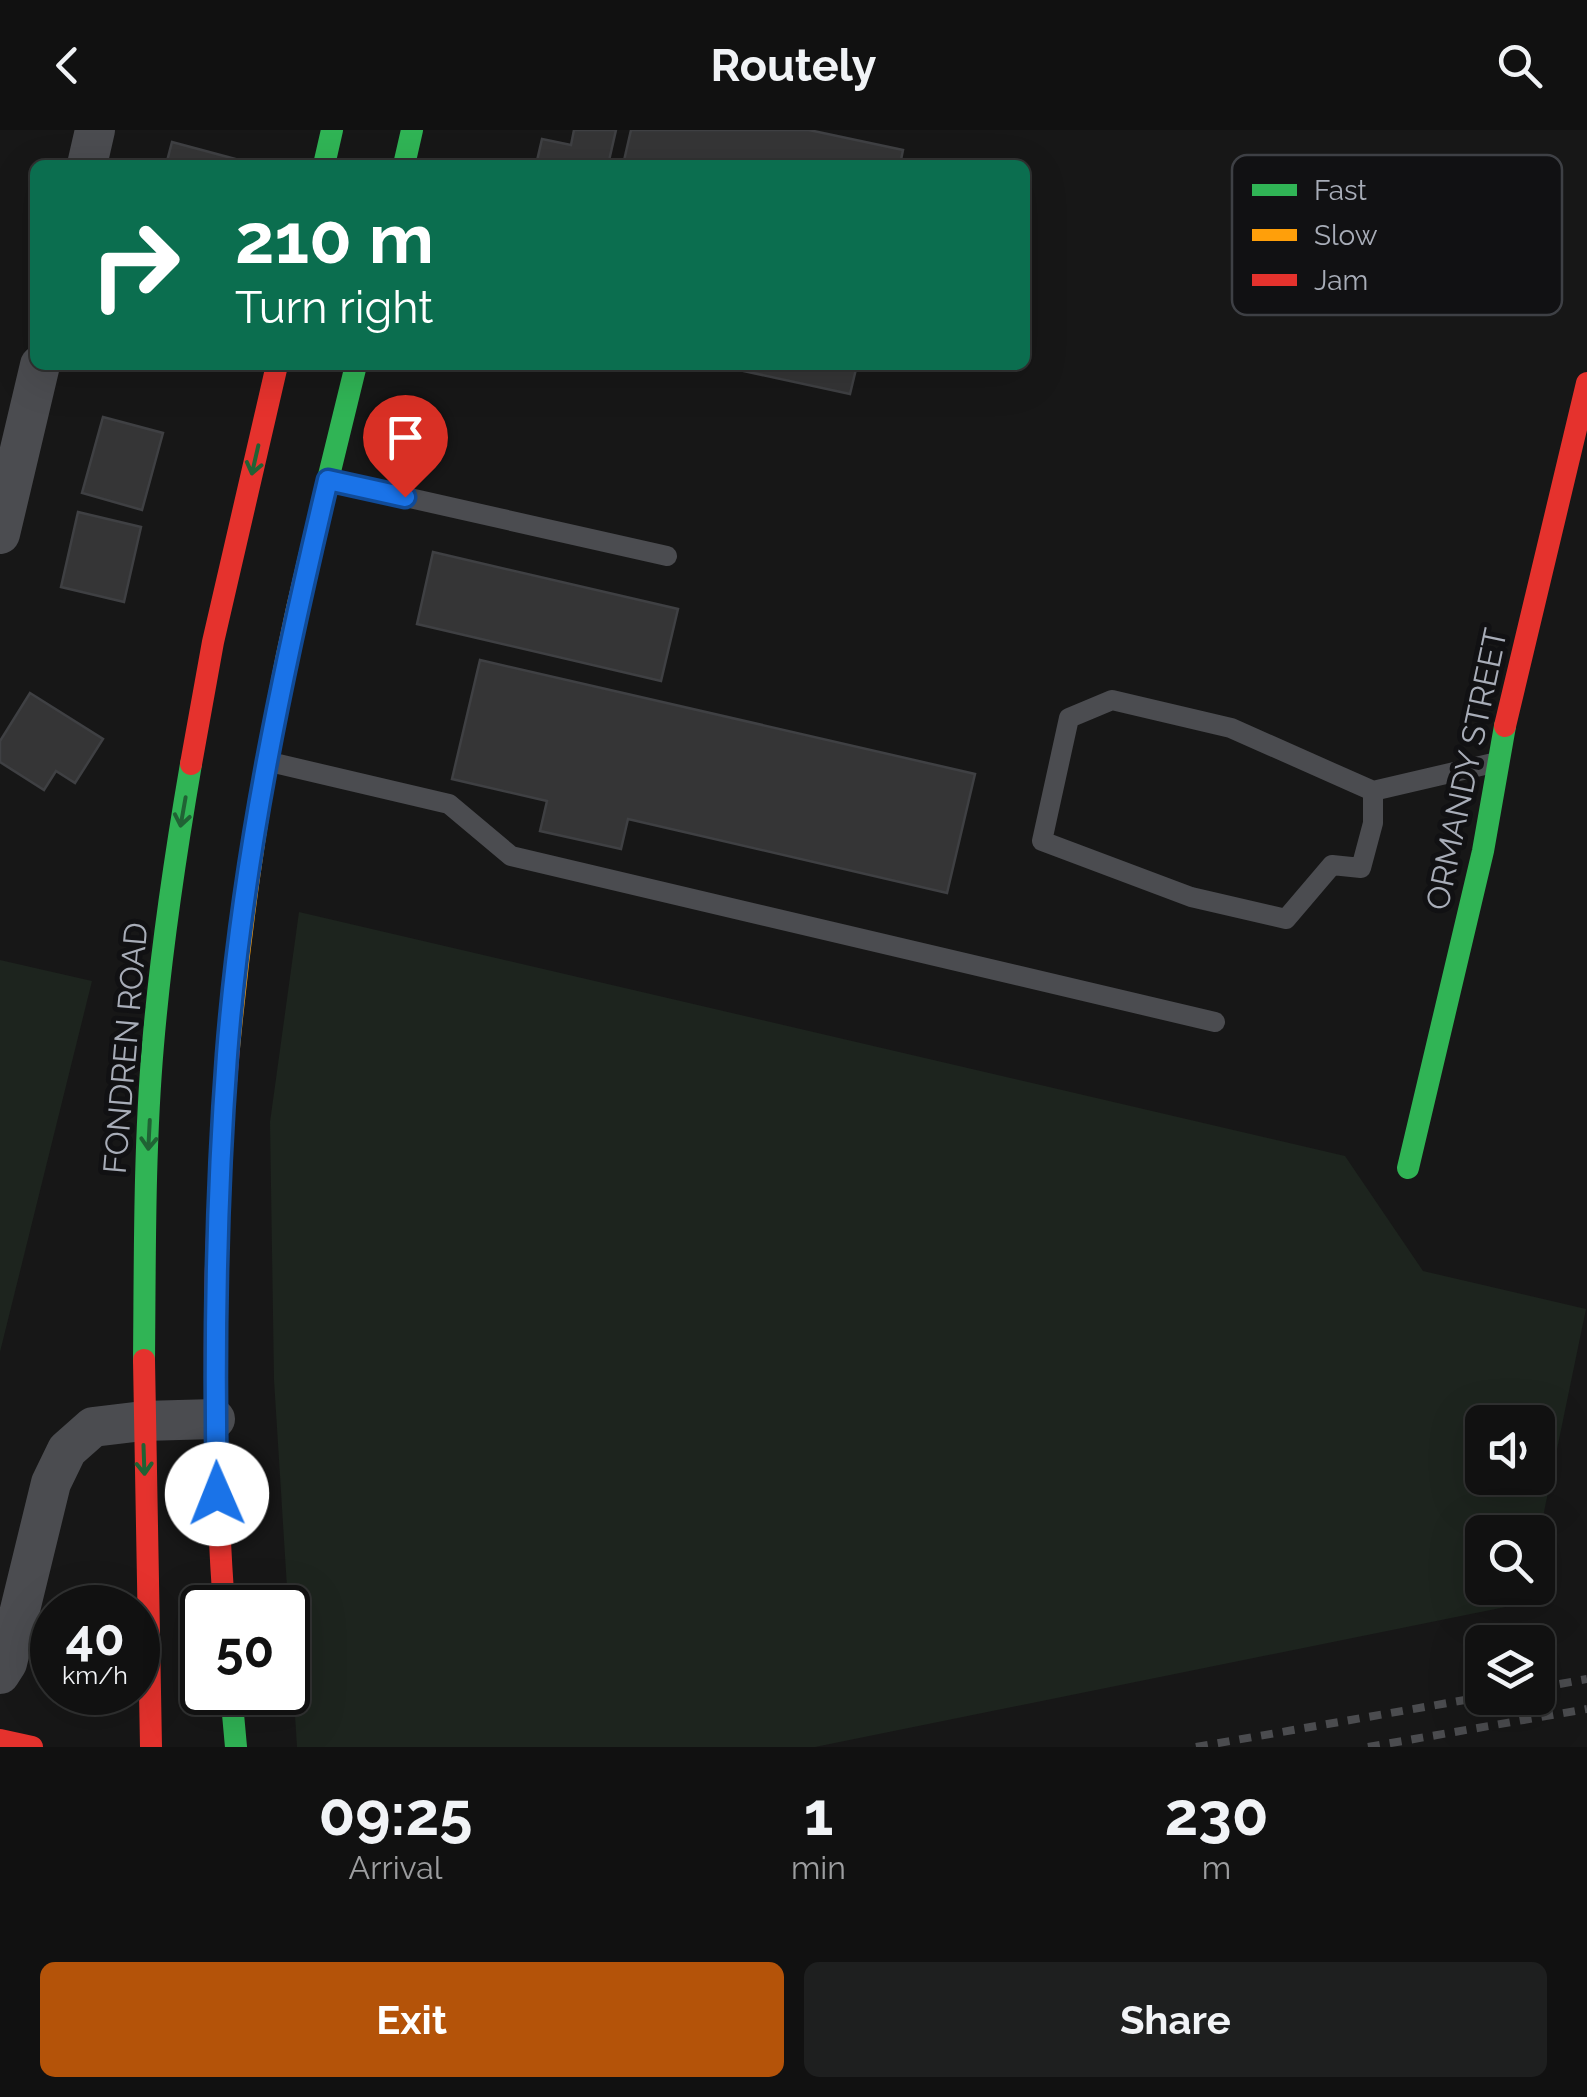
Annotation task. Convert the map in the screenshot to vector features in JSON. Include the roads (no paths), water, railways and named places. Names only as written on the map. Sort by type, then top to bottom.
[{"type":"main road","points":[[325,160],[332,130]]},
{"type":"main road","points":[[405,160],[412,130]]},
{"type":"main road","name":"FONDREN ROAD","points":[[152,1747],[143,1421],[144,1222],[153,1046],[178,840],[203,748],[213,642],[277,370]]},
{"type":"main road","points":[[222,1585],[216,1419],[216,1225],[227,1050],[251,860],[259,759],[355,370]]},
{"type":"main road","name":"ORMANDY STREET","points":[[1408,1168],[1483,851],[1497,762],[1587,383]]},
{"type":"main road","points":[[234,1715],[236,1747]]},
{"type":"main road","points":[[0,1740],[32,1747]]},
{"type":"street","points":[[87,160],[95,130]]},
{"type":"street","points":[[0,534],[39,370]]},
{"type":"street","points":[[0,1674],[8,1664],[51,1483],[66,1450],[94,1427],[216,1419]]},
{"type":"lane","points":[[328,480],[667,556]]},
{"type":"lane","points":[[1373,791],[1373,823],[1361,868],[1332,865],[1286,919],[1192,898],[1042,841],[1069,718],[1112,700],[1231,728],[1373,791],[1497,762]]},
{"type":"lane","points":[[259,759],[449,804],[511,856],[1215,1022]]},
{"type":"railway","points":[[1555,1685],[1587,1679]]},
{"type":"railway","points":[[1196,1747],[1465,1700]]},
{"type":"railway","points":[[1368,1747],[1587,1709]]}]
